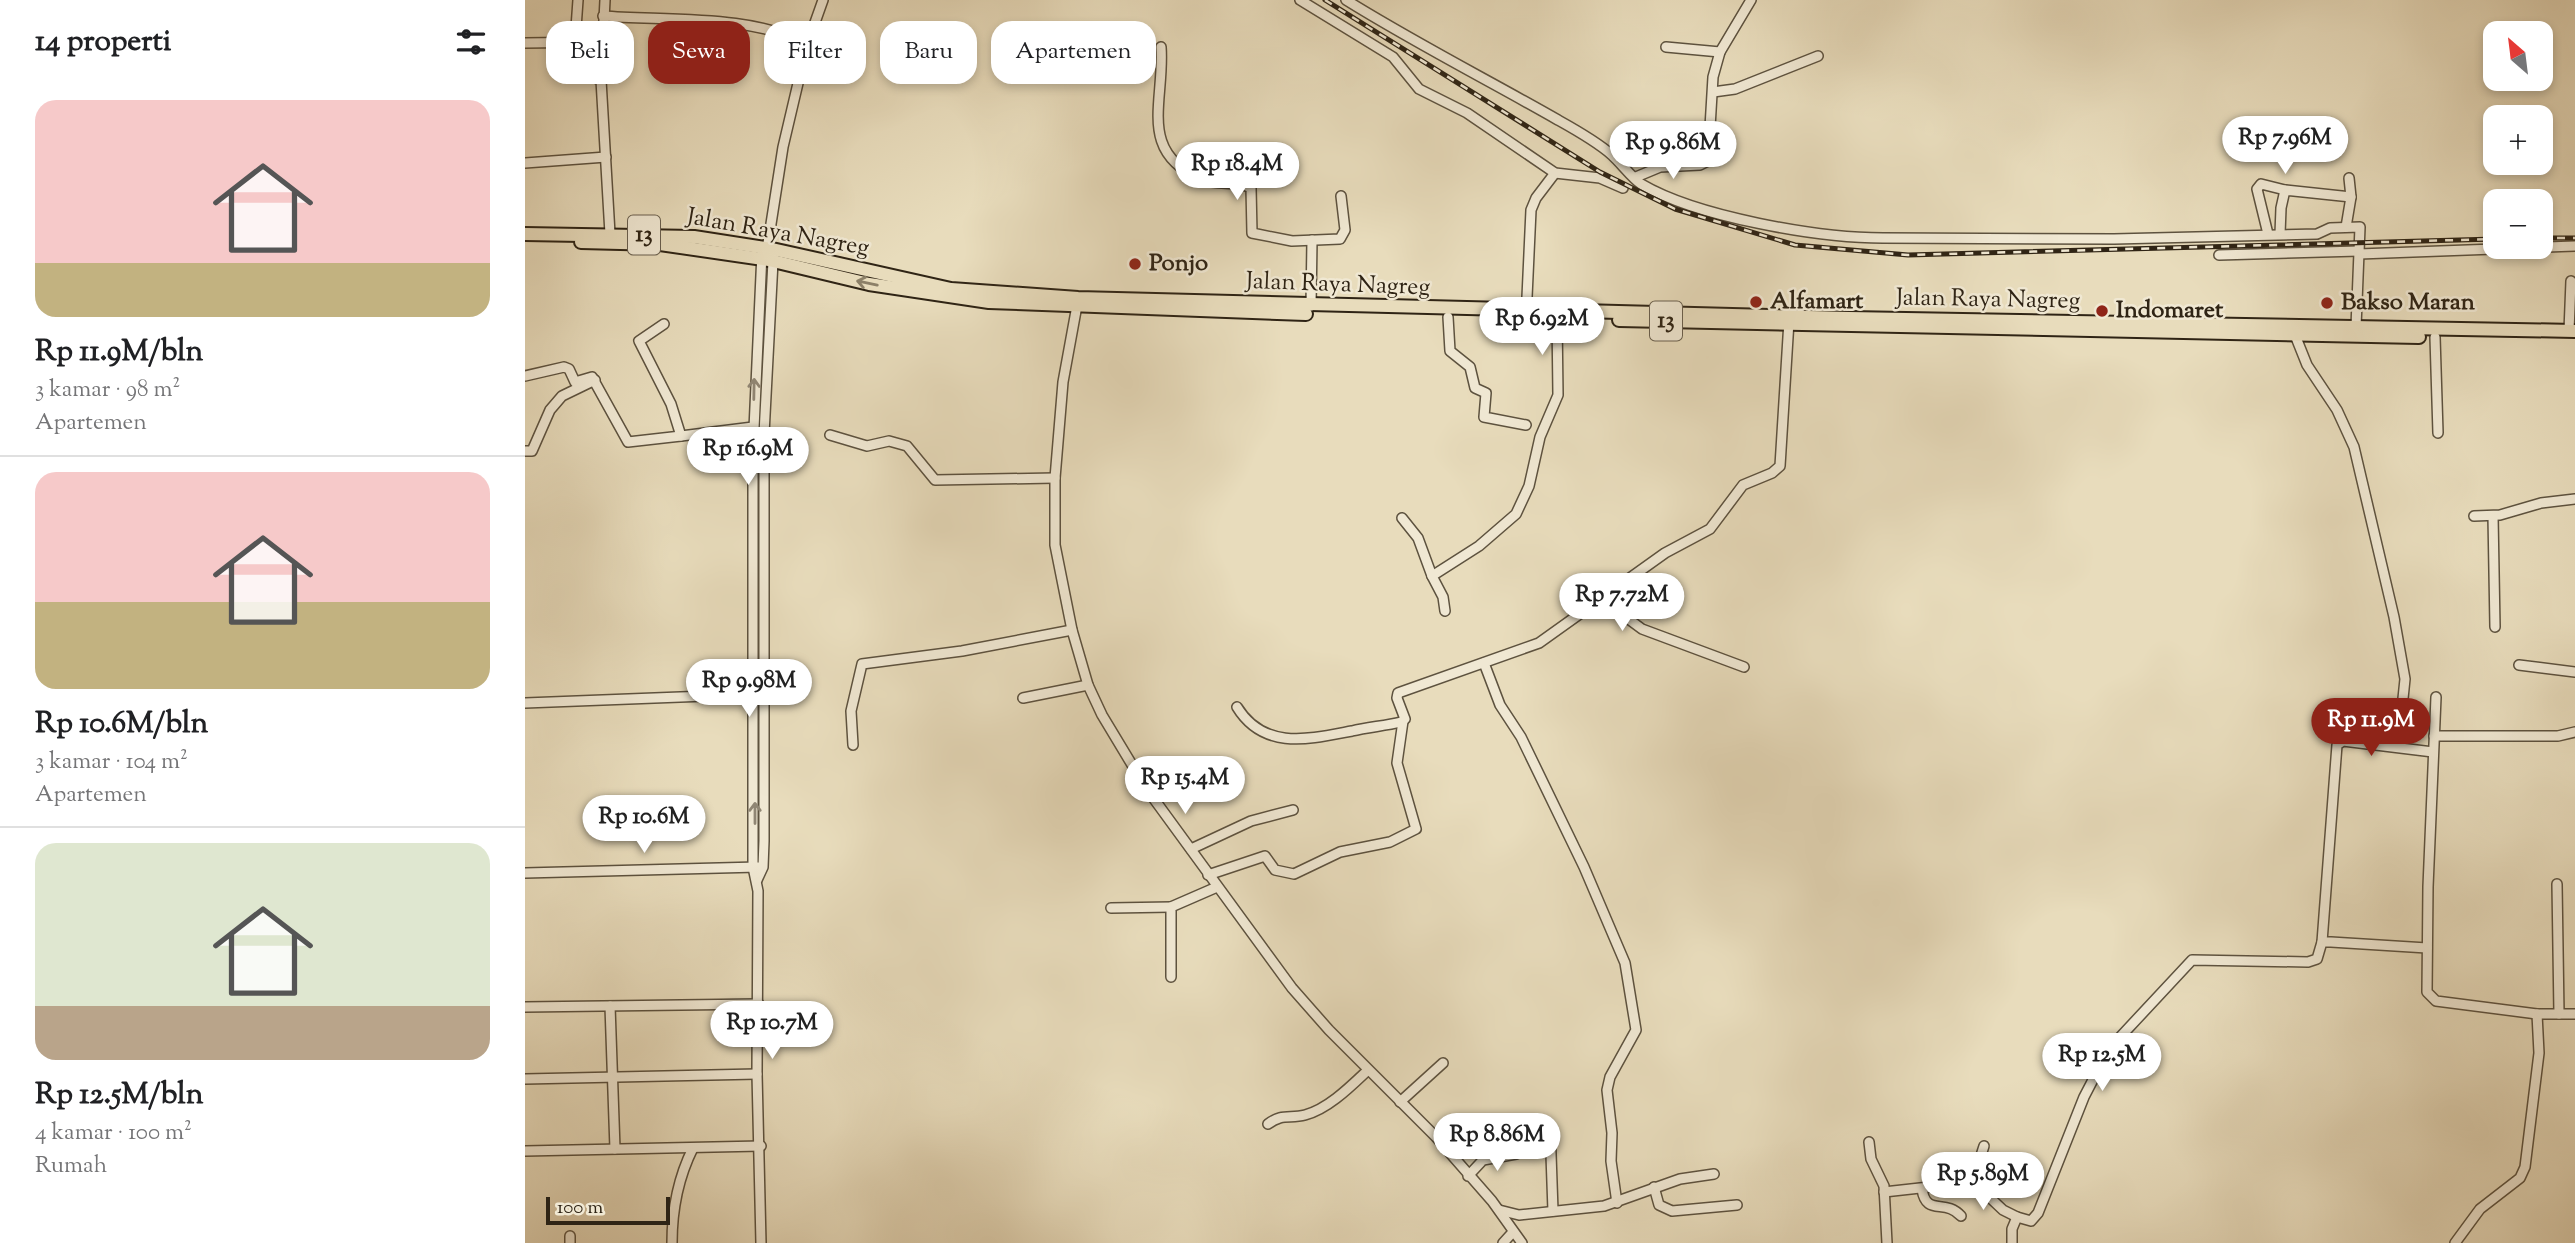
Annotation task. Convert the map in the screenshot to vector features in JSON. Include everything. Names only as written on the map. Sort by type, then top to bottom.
[{"type":"highway","name":"Jalan Raya Nagreg","points":[[525,234],[694,237],[951,289],[1078,303],[1448,317],[1526,314],[1557,319],[2357,327],[2573,333]]},
{"type":"highway","name":"Jalan Raya Nagreg","points":[[525,242],[660,244],[767,252]]},
{"type":"highway","name":"Jalan Raya Nagreg","points":[[1078,303],[1311,306],[2295,335],[2435,337],[2573,333]]},
{"type":"street","points":[[576,21],[578,0]]},
{"type":"street","points":[[603,21],[604,0]]},
{"type":"street","points":[[816,21],[823,0]]},
{"type":"street","points":[[1300,0],[1393,57],[1419,89],[1467,113],[1555,173],[1600,178],[1623,188]]},
{"type":"street","points":[[1346,0],[1406,37],[1567,125],[1609,152],[1639,183],[1692,205],[1753,222],[1852,238],[2114,239],[2317,234],[2330,228],[2360,227],[2357,327]]},
{"type":"street","points":[[1636,177],[1660,167],[1700,165],[1708,161],[1713,92],[1720,52],[1751,0]]},
{"type":"street","points":[[603,16],[681,19],[764,28]]},
{"type":"street","points":[[525,43],[546,43]]},
{"type":"street","points":[[1161,47],[1157,127],[1166,154],[1204,180],[1251,188],[1252,233],[1283,240],[1338,240],[1343,237],[1341,196]]},
{"type":"street","points":[[1665,47],[1720,52]]},
{"type":"street","points":[[1713,92],[1735,89],[1818,55]]},
{"type":"street","points":[[601,84],[610,234]]},
{"type":"street","points":[[759,694],[754,411],[767,252],[783,146],[798,84]]},
{"type":"street","points":[[525,163],[606,157]]},
{"type":"street","points":[[1526,314],[1531,210],[1555,173]]},
{"type":"street","points":[[2346,227],[2351,197],[2349,178]]},
{"type":"street","points":[[2268,234],[2257,192],[2259,185],[2351,197]]},
{"type":"street","points":[[2280,234],[2285,190]]},
{"type":"street","points":[[1311,306],[1312,242]]},
{"type":"street","points":[[2219,255],[2575,246]]},
{"type":"street","points":[[761,1243],[761,1146],[757,1074],[757,880],[767,252]]},
{"type":"street","points":[[2571,281],[2573,333]]},
{"type":"street","points":[[1078,303],[1063,382],[1055,478],[1055,545],[1072,630],[1088,685],[1102,715],[1136,772],[1292,988],[1468,1175],[1499,1210],[1522,1243]]},
{"type":"street","points":[[1448,317],[1451,352],[1469,367],[1475,388],[1486,393],[1484,417],[1526,425]]},
{"type":"street","points":[[1432,576],[1479,546],[1516,514],[1529,486],[1539,438],[1558,395],[1557,319]]},
{"type":"street","points":[[1208,874],[1265,856],[1275,870],[1294,874],[1339,852],[1391,842],[1416,828],[1397,763],[1403,721],[1396,697],[1398,693],[1539,643],[1665,553],[1710,529],[1743,485],[1772,473],[1780,466],[1789,321]]},
{"type":"street","points":[[664,324],[639,341],[671,404],[681,436]]},
{"type":"street","points":[[2295,335],[2307,365],[2337,410],[2354,447],[2394,617],[2405,679],[2398,747]]},
{"type":"street","points":[[2435,337],[2438,433]]},
{"type":"street","points":[[525,376],[566,367],[575,382],[588,377],[595,380],[628,442],[754,427]]},
{"type":"street","points":[[525,451],[532,451],[550,410],[562,396],[595,380]]},
{"type":"street","points":[[754,411],[764,412]]},
{"type":"street","points":[[830,436],[867,446],[889,441],[907,446],[935,481],[1055,478]]},
{"type":"street","points":[[2474,516],[2493,516],[2575,499]]},
{"type":"street","points":[[2493,516],[2495,627]]},
{"type":"street","points":[[1402,519],[1417,538],[1443,597],[1445,611]]},
{"type":"street","points":[[1600,598],[1642,629],[1744,667]]},
{"type":"street","points":[[853,745],[851,711],[862,664],[961,651],[1072,630]]},
{"type":"street","points":[[1484,663],[1500,705],[1521,737],[1584,867],[1625,963],[1636,1030],[1610,1077],[1607,1090],[1612,1133],[1611,1161],[1617,1203]]},
{"type":"street","points":[[2519,665],[2575,672]]},
{"type":"street","points":[[1023,698],[1088,685]]},
{"type":"street","points":[[525,703],[759,694]]},
{"type":"street","points":[[2436,697],[2427,992],[2432,999],[2537,1014],[2575,1014]]},
{"type":"street","points":[[1237,708],[1248,724],[1267,734],[1310,739],[1403,721]]},
{"type":"street","points":[[2434,736],[2557,736],[2575,732]]},
{"type":"street","points":[[1968,1177],[2003,1210],[2031,1221],[2038,1213],[2084,1097],[2109,1049],[2192,960],[2308,962],[2319,956],[2336,747],[2343,741],[2433,752]]},
{"type":"street","points":[[1191,849],[1246,823],[1293,810]]},
{"type":"street","points":[[525,873],[758,867]]},
{"type":"street","points":[[2557,884],[2559,1014]]},
{"type":"street","points":[[1111,908],[1171,907],[1217,887]]},
{"type":"street","points":[[1171,907],[1171,977]]},
{"type":"street","points":[[2322,942],[2427,948]]},
{"type":"street","points":[[525,1007],[759,1004]]},
{"type":"street","points":[[610,1006],[615,1149]]},
{"type":"street","points":[[2455,1243],[2480,1209],[2520,1178],[2525,1167],[2539,1053],[2537,1014]]},
{"type":"street","points":[[1400,1102],[1443,1063]]},
{"type":"street","points":[[1268,1124],[1279,1116],[1305,1115],[1316,1110],[1346,1091],[1368,1070]]},
{"type":"street","points":[[525,1079],[757,1074]]},
{"type":"street","points":[[1550,1126],[1553,1212]]},
{"type":"street","points":[[1869,1143],[1884,1192],[1887,1243]]},
{"type":"street","points":[[525,1151],[761,1146]]},
{"type":"street","points":[[1884,1192],[1956,1184],[1977,1168],[1984,1146]]},
{"type":"street","points":[[673,1243],[672,1214],[693,1147]]},
{"type":"street","points":[[1468,1175],[1483,1160],[1516,1154]]},
{"type":"street","points":[[1499,1210],[1514,1214],[1553,1212],[1617,1203],[1680,1179],[1714,1174]]},
{"type":"street","points":[[1654,1187],[1659,1205],[1672,1211],[1737,1205]]},
{"type":"street","points":[[1922,1189],[1924,1201],[1928,1205],[1947,1206],[1961,1216]]},
{"type":"street","points":[[2012,1243],[2012,1229],[2017,1217]]},
{"type":"street","points":[[1503,1243],[1513,1232]]},
{"type":"railway","points":[[1325,0],[1600,172],[1675,209],[1795,245],[1908,255],[2483,239]]},
{"type":"railway","points":[[2553,238],[2575,238]]},
{"type":"place","name":"Ponjo","points":[[1135,264]]},
{"type":"place","name":"Alfamart","points":[[1756,302]]},
{"type":"place","name":"Bakso Maran","points":[[2327,303]]},
{"type":"place","name":"Indomaret","points":[[2102,311]]}]
